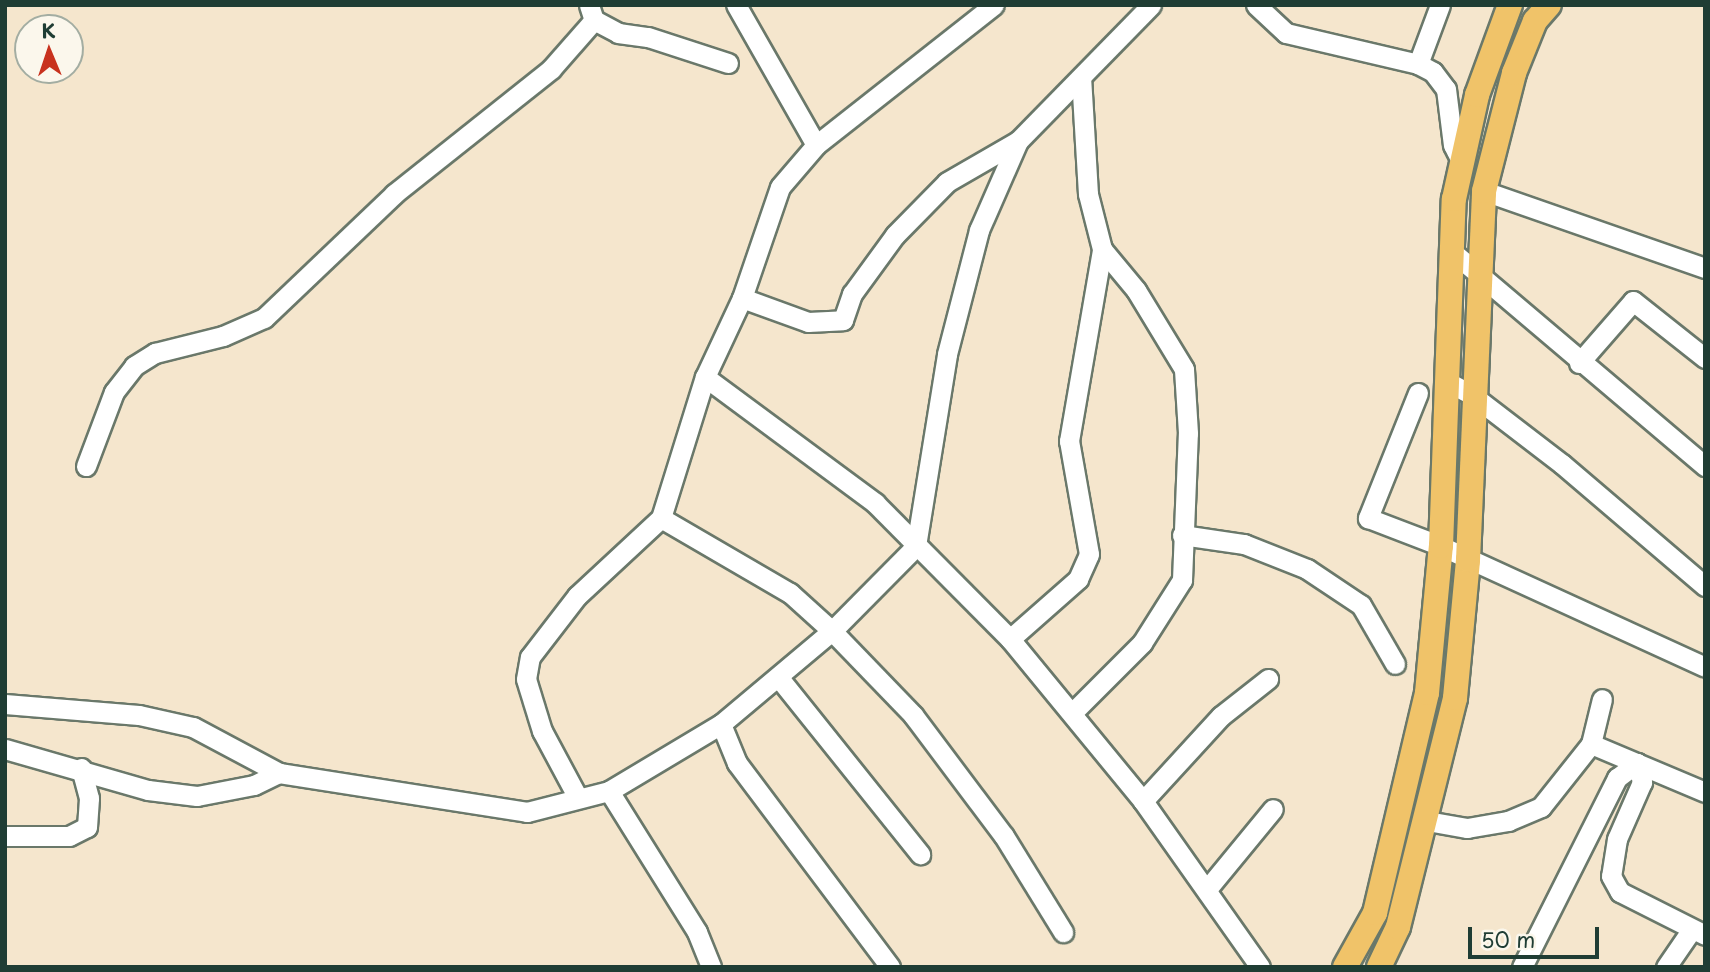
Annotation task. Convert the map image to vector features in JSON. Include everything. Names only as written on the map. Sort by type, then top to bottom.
[{"type":"main road","points":[[1345,967],[1375,913],[1404,802],[1427,693],[1441,546],[1446,381],[1452,291],[1449,248],[1460,159],[1487,62],[1510,5]]},
{"type":"main road","points":[[1380,967],[1398,927],[1427,821],[1455,698],[1468,560],[1472,395],[1484,191],[1514,73],[1535,21],[1549,5]]},
{"type":"street","points":[[736,5],[816,145]]},
{"type":"street","points":[[579,798],[542,731],[526,679],[530,657],[577,596],[661,518],[705,377],[742,298],[779,187],[816,145],[994,5]]},
{"type":"street","points":[[742,298],[808,322],[843,320],[852,294],[895,235],[947,182],[1018,141],[1151,5]]},
{"type":"street","points":[[1256,5],[1286,33],[1418,64],[1433,72],[1446,89],[1453,145],[1460,159]]},
{"type":"street","points":[[1418,64],[1440,5]]},
{"type":"street","points":[[86,466],[114,392],[134,366],[155,353],[223,336],[264,317],[394,194],[551,69],[592,12],[618,33],[648,37],[728,63]]},
{"type":"street","points":[[1010,639],[1078,579],[1088,554],[1069,441],[1102,249],[1088,194],[1081,77]]},
{"type":"street","points":[[5,704],[139,715],[193,727],[279,772],[527,812],[609,792],[721,724],[779,678],[832,631],[916,546],[947,354],[979,230],[1018,141]]},
{"type":"street","points":[[1484,191],[1705,268]]},
{"type":"street","points":[[1449,248],[1479,269],[1579,363],[1705,466]]},
{"type":"street","points":[[1073,712],[1142,643],[1182,580],[1188,433],[1184,369],[1136,290],[1102,249]]},
{"type":"street","points":[[1579,363],[1633,301],[1705,358]]},
{"type":"street","points":[[705,377],[875,503],[1010,639],[1073,712],[1143,801],[1208,888],[1260,967]]},
{"type":"street","points":[[1446,381],[1472,395],[1705,586]]},
{"type":"street","points":[[1418,393],[1368,518],[1441,546],[1705,667]]},
{"type":"street","points":[[661,518],[790,593],[832,631],[913,715],[1004,836],[1063,932]]},
{"type":"street","points":[[1182,535],[1244,544],[1307,569],[1360,605],[1395,664]]},
{"type":"street","points":[[779,678],[920,855]]},
{"type":"street","points":[[1143,801],[1221,716],[1268,679]]},
{"type":"street","points":[[1427,821],[1467,828],[1508,821],[1541,807],[1591,744],[1602,699]]},
{"type":"street","points":[[721,724],[737,763],[890,967]]},
{"type":"street","points":[[1591,744],[1705,792]]},
{"type":"street","points":[[5,749],[82,768],[148,790],[197,796],[254,785],[279,772]]},
{"type":"street","points":[[1637,763],[1642,782],[1617,839],[1611,876],[1620,892],[1698,932],[1666,967]]},
{"type":"street","points":[[1522,967],[1617,778],[1637,763]]},
{"type":"street","points":[[5,836],[69,836],[87,827],[89,798],[82,768]]},
{"type":"street","points":[[609,792],[697,932],[711,967]]},
{"type":"street","points":[[1208,888],[1273,809]]}]
